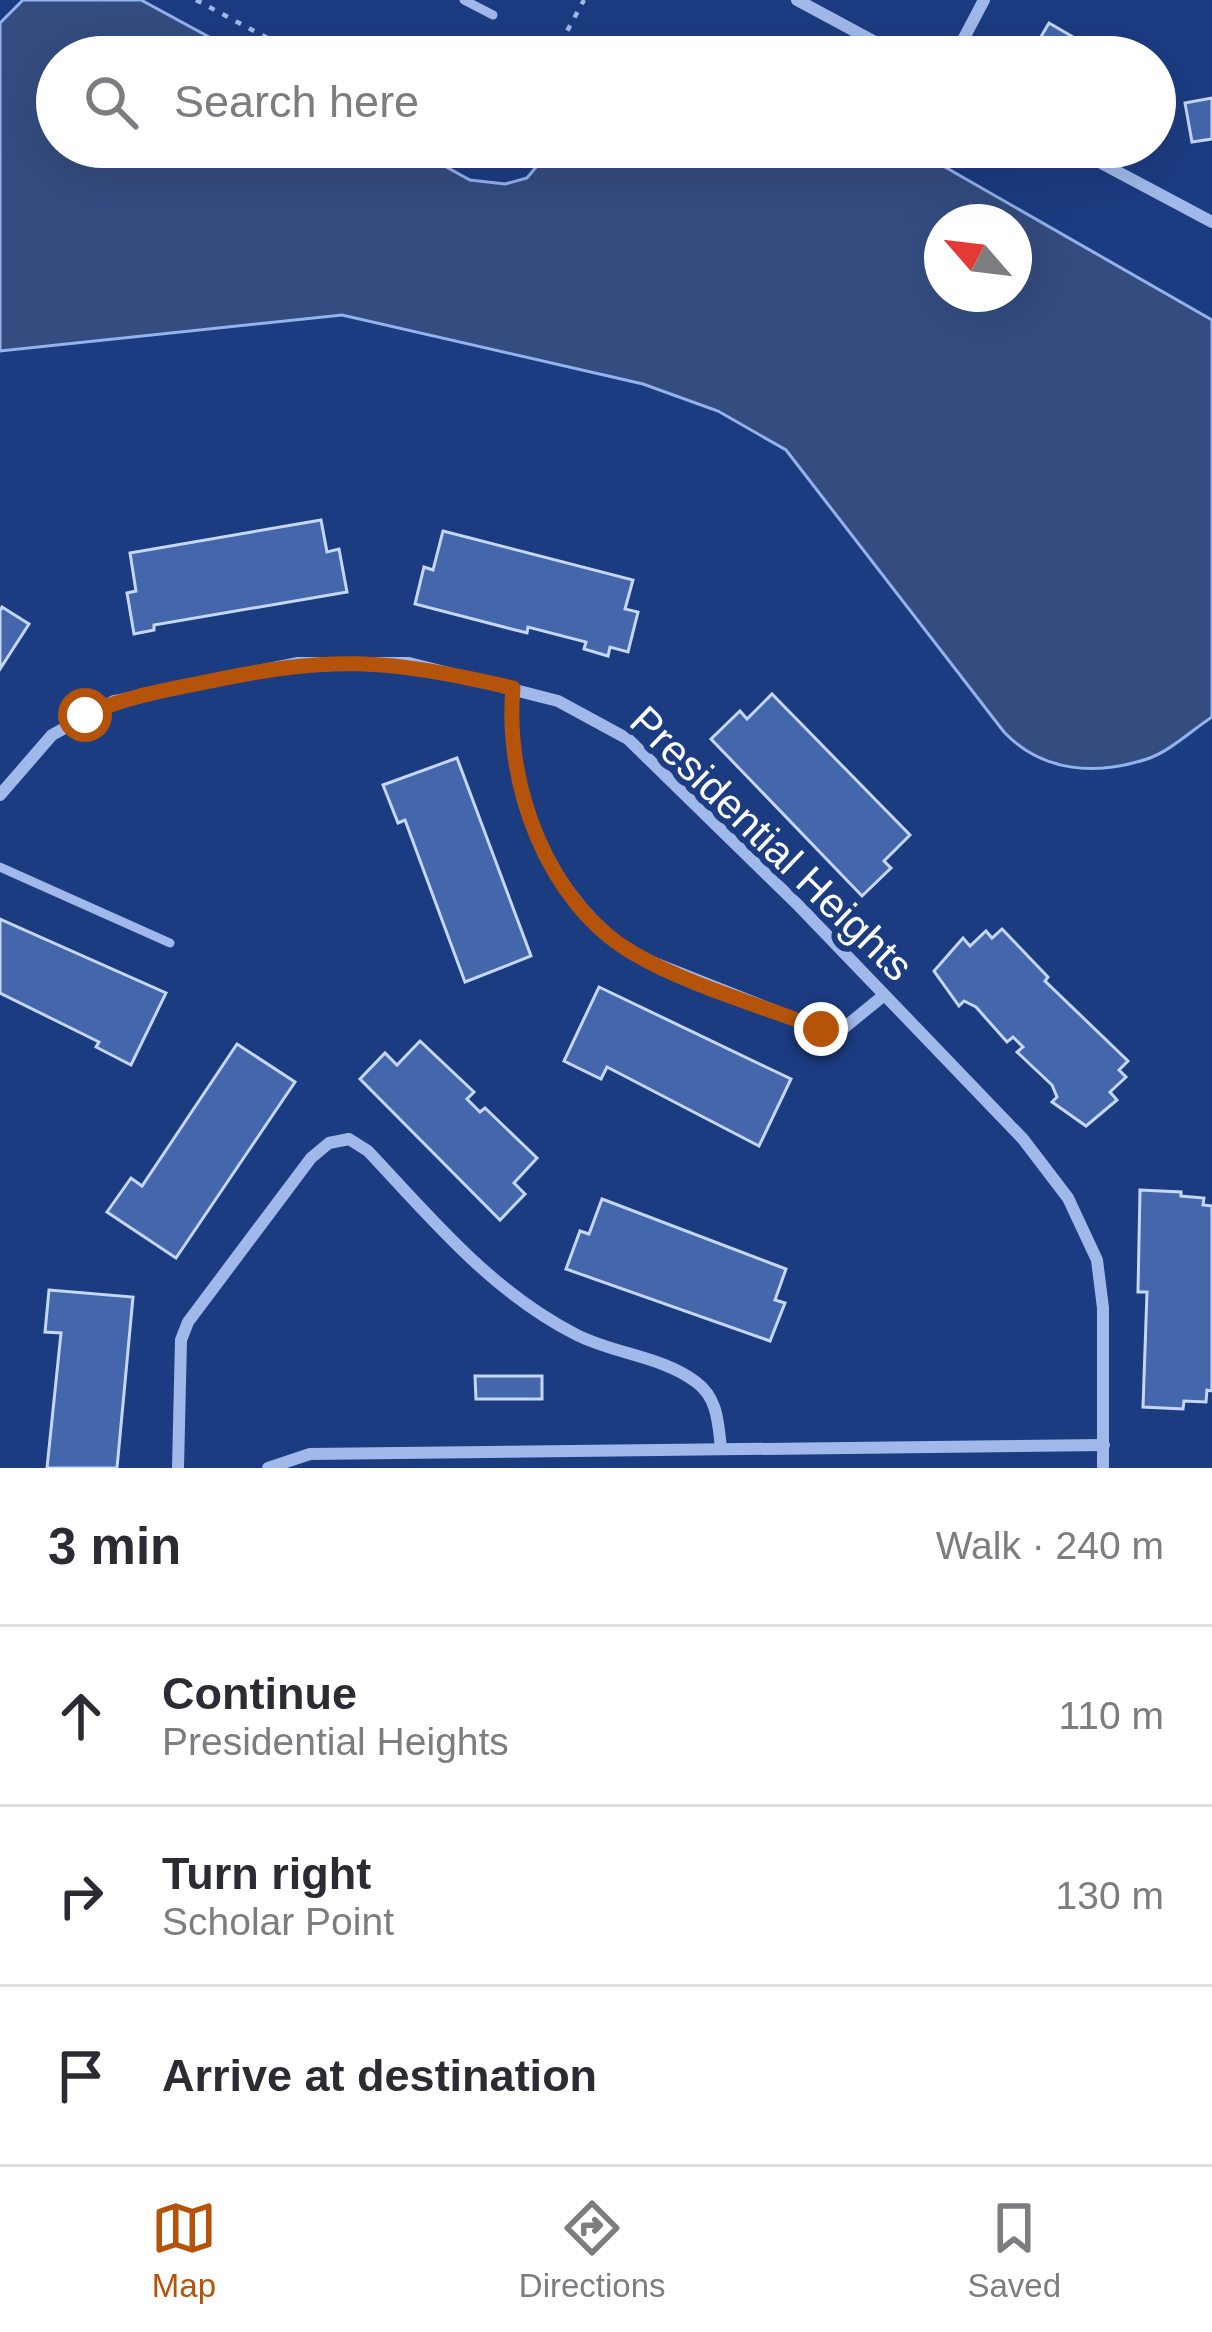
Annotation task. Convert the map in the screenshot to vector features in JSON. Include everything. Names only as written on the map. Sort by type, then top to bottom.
[{"type":"street","points":[[796,0],[864,36]]},
{"type":"street","points":[[965,36],[984,0]]},
{"type":"street","points":[[1110,168],[1212,222]]},
{"type":"street","name":"Presidential Heights","points":[[0,795],[52,735],[114,701],[297,663],[409,664],[513,688],[558,701],[628,740],[1023,1139],[1068,1198],[1097,1260],[1103,1468]]},
{"type":"street","points":[[513,688],[513,752],[536,832],[566,889],[616,942],[637,956],[821,1029],[845,1027],[865,1016],[883,996]]},
{"type":"street","points":[[178,1468],[181,1340],[188,1322],[311,1157],[329,1143],[349,1139],[368,1151],[496,1284],[579,1336],[678,1371],[700,1384],[715,1404],[722,1448]]},
{"type":"street","points":[[268,1468],[310,1454],[1104,1445]]},
{"type":"lane","points":[[464,0],[493,15]]},
{"type":"lane","points":[[0,867],[170,943]]},
{"type":"path","points":[[196,0],[264,36]]},
{"type":"path","points":[[564,36],[584,0]]},
{"type":"water","points":[[23,0],[141,0],[207,36],[36,36],[36,168],[448,168],[470,180],[505,184],[527,178],[535,168],[947,168],[1010,204],[924,204],[924,312],[1032,312],[1032,217],[1212,320],[1212,717],[1147,759],[1108,768],[1052,763],[1004,732],[786,450],[718,411],[643,384],[342,315],[0,351],[0,23]]},
{"type":"building","points":[[1049,23],[1071,36],[1041,36]]},
{"type":"building","points":[[1212,98],[1212,139],[1192,142],[1185,103]]},
{"type":"building","points":[[321,520],[327,552],[339,549],[347,592],[154,625],[154,630],[134,634],[127,593],[136,591],[130,553]]},
{"type":"building","points":[[443,531],[633,580],[625,609],[638,612],[628,652],[610,647],[608,656],[584,649],[586,642],[528,627],[527,633],[415,604],[424,567],[433,570]]},
{"type":"building","points":[[2,607],[29,624],[0,669],[0,611]]},
{"type":"building","points":[[772,694],[910,835],[884,861],[891,868],[862,896],[711,739],[740,711],[747,719]]},
{"type":"building","points":[[457,758],[531,956],[465,982],[405,820],[398,823],[383,785]]},
{"type":"building","points":[[0,919],[166,993],[131,1065],[96,1047],[99,1042],[0,993]]},
{"type":"building","points":[[1002,929],[1048,977],[1045,981],[1128,1061],[1119,1070],[1126,1077],[1110,1092],[1117,1100],[1086,1126],[1052,1102],[1057,1097],[1052,1085],[1017,1052],[1023,1047],[1013,1037],[1007,1042],[976,1007],[964,1001],[959,1006],[934,971],[963,938],[970,946],[986,931],[992,938]]},
{"type":"building","points":[[599,987],[791,1079],[759,1146],[607,1067],[601,1079],[564,1061]]},
{"type":"building","points":[[420,1041],[474,1092],[467,1099],[480,1112],[485,1108],[537,1158],[514,1183],[525,1194],[500,1220],[360,1079],[385,1053],[397,1065]]},
{"type":"building","points":[[237,1044],[295,1082],[176,1258],[107,1212],[131,1178],[142,1186]]},
{"type":"building","points":[[1140,1190],[1181,1192],[1181,1196],[1204,1198],[1203,1205],[1212,1206],[1212,1391],[1207,1390],[1206,1402],[1184,1401],[1183,1409],[1143,1407],[1147,1292],[1138,1292]]},
{"type":"building","points":[[602,1199],[786,1269],[775,1300],[785,1303],[770,1341],[566,1269],[580,1231],[589,1234]]},
{"type":"building","points":[[49,1290],[133,1297],[117,1468],[47,1468],[61,1333],[45,1332]]},
{"type":"building","points":[[475,1376],[542,1376],[542,1399],[476,1399]]},
{"type":"route","points":[[85,715],[114,701],[297,663],[409,664],[513,688],[513,752],[536,832],[566,889],[593,922],[637,956],[821,1029]]}]
